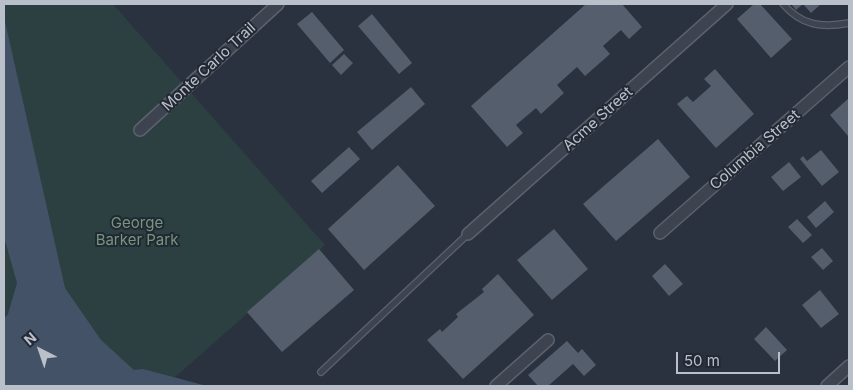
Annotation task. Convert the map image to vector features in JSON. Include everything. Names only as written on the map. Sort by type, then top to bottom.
[{"type":"street","name":"Monte Carlo Trail","points":[[140,130],[278,4]]},
{"type":"street","name":"Acme Street","points":[[468,234],[727,4]]},
{"type":"street","name":"Columbia Street","points":[[660,233],[849,67]]},
{"type":"street","points":[[496,386],[548,340]]},
{"type":"street","points":[[827,386],[849,366]]},
{"type":"lane","points":[[785,6],[802,20],[817,26],[849,23]]},
{"type":"lane","points":[[321,372],[468,234]]},
{"type":"green space","name":"George Barker Park","points":[[4,4],[113,4],[325,245],[165,386],[4,386]]},
{"type":"water","points":[[4,17],[65,288],[101,340],[134,370],[143,369],[207,386],[4,386],[4,319],[8,314],[17,283],[4,237]]},
{"type":"building","points":[[586,4],[622,4],[642,27],[629,39],[621,30],[603,46],[610,54],[585,76],[577,67],[557,85],[564,93],[541,114],[536,108],[516,125],[523,133],[507,147],[471,106]]},
{"type":"building","points":[[754,4],[760,4],[792,39],[771,58],[737,19]]},
{"type":"building","points":[[791,4],[803,4],[796,10]]},
{"type":"building","points":[[803,4],[821,4],[811,13]]},
{"type":"building","points":[[312,12],[344,50],[330,63],[297,24]]},
{"type":"building","points":[[372,14],[412,63],[399,74],[358,26]]},
{"type":"building","points":[[344,54],[353,63],[341,75],[332,65]]},
{"type":"building","points":[[715,69],[754,114],[716,148],[677,104],[687,96],[693,102],[711,86],[704,79]]},
{"type":"building","points":[[411,87],[425,104],[372,150],[357,132]]},
{"type":"building","points":[[849,98],[849,135],[848,136],[830,115]]},
{"type":"building","points":[[658,139],[690,177],[616,241],[583,204]]},
{"type":"building","points":[[349,147],[360,159],[322,193],[311,181]]},
{"type":"building","points":[[821,150],[839,172],[822,186],[800,159],[803,156],[807,161]]},
{"type":"building","points":[[789,162],[801,177],[783,191],[771,177]]},
{"type":"building","points":[[398,165],[435,206],[364,270],[328,229]]},
{"type":"building","points":[[825,201],[834,212],[816,228],[807,217]]},
{"type":"building","points":[[797,219],[812,235],[803,243],[788,227]]},
{"type":"building","points":[[554,229],[588,269],[552,300],[517,260]]},
{"type":"building","points":[[822,248],[833,261],[823,270],[811,257]]},
{"type":"building","points":[[319,249],[354,290],[282,352],[247,312]]},
{"type":"building","points":[[665,264],[683,284],[669,296],[652,276]]},
{"type":"building","points":[[498,274],[534,315],[463,379],[427,340],[440,329],[442,332],[458,317],[456,314],[484,292],[482,289]]},
{"type":"building","points":[[820,290],[839,314],[821,328],[802,305]]},
{"type":"building","points":[[766,327],[787,350],[775,361],[754,339]]},
{"type":"building","points":[[567,341],[578,353],[582,349],[596,365],[584,376],[573,364],[548,386],[538,386],[528,375]]}]
